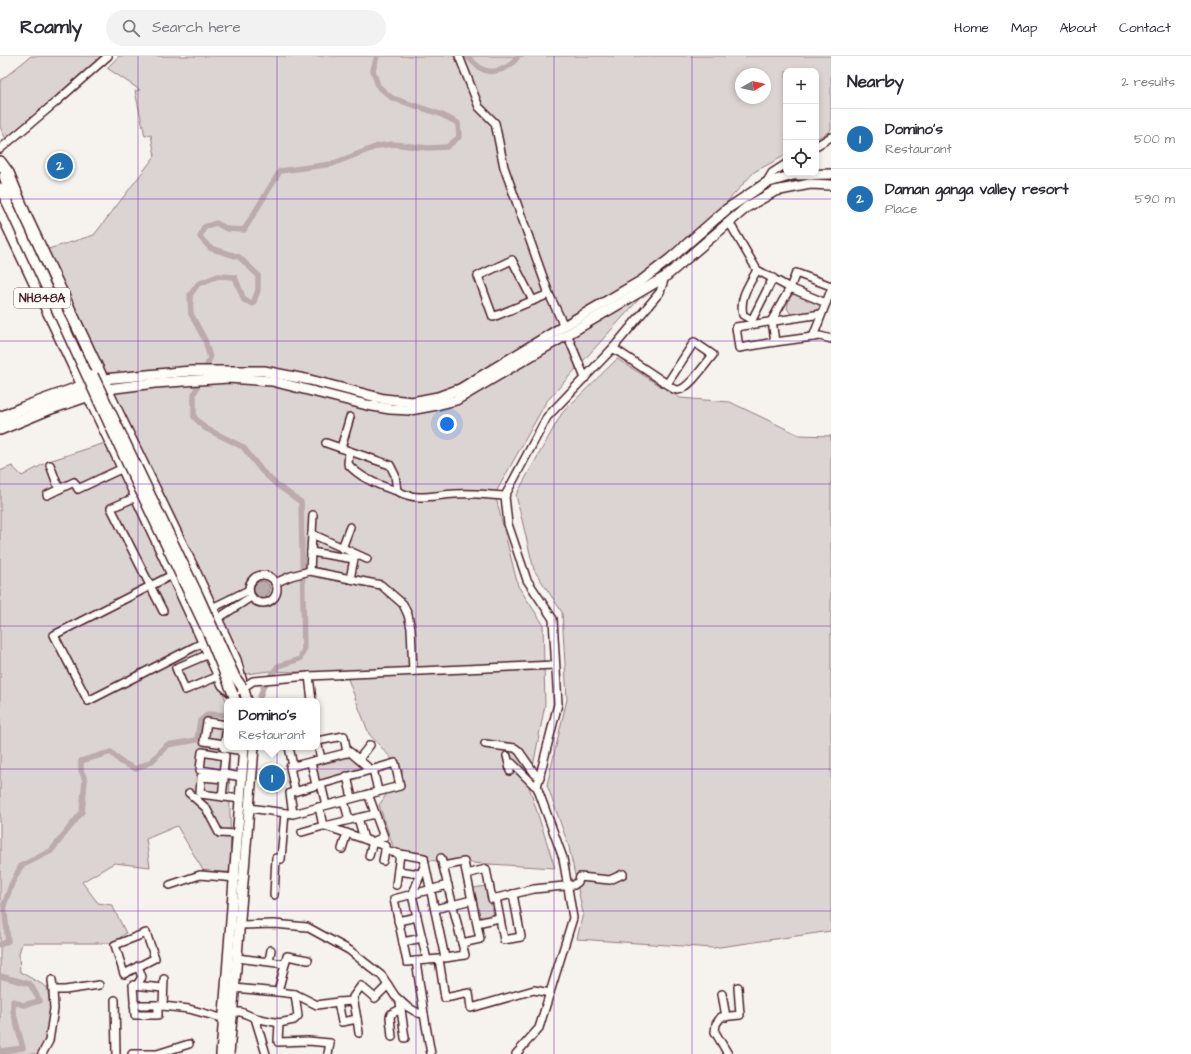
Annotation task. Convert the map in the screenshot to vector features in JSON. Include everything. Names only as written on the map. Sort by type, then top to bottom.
[{"type":"highway","points":[[0,162],[8,174],[25,215],[105,384],[22,408],[0,418]]},
{"type":"highway","name":"NH848A","points":[[6,204],[85,391]]},
{"type":"highway","points":[[0,429],[51,408],[85,391]]},
{"type":"main road","points":[[0,162],[6,204],[37,258],[199,597],[235,677],[242,687]]},
{"type":"main road","points":[[105,384],[188,381],[215,375],[264,371],[310,380],[384,399],[412,402],[438,397],[460,389],[565,330],[641,281],[671,258],[727,209],[766,183],[793,175],[831,174]]},
{"type":"main road","points":[[565,330],[622,303],[665,277],[747,207],[775,191],[810,184],[831,186]]},
{"type":"main road","points":[[0,188],[6,204],[125,459],[208,633],[234,697]]},
{"type":"main road","points":[[105,384],[191,371],[215,375]]},
{"type":"main road","points":[[105,384],[217,618],[237,664],[246,698]]},
{"type":"main road","points":[[85,391],[123,468],[219,676],[225,687],[234,697]]},
{"type":"main road","points":[[229,1054],[240,925],[243,805],[242,777],[244,750]]},
{"type":"main road","points":[[222,1054],[238,834],[253,750]]},
{"type":"street","points":[[0,149],[108,56]]},
{"type":"street","points":[[459,57],[479,107],[495,123],[504,167],[548,294],[585,378]]},
{"type":"street","points":[[819,144],[831,137]]},
{"type":"street","points":[[766,183],[772,173],[783,166]]},
{"type":"street","points":[[729,222],[757,270],[790,288],[826,303]]},
{"type":"street","points":[[533,301],[512,260],[478,276],[493,317],[533,301],[548,294]]},
{"type":"street","points":[[753,322],[743,315],[741,306],[742,299],[757,270]]},
{"type":"street","points":[[775,342],[772,320],[790,288],[796,273],[831,286]]},
{"type":"street","points":[[516,1054],[539,1028],[573,918],[563,858],[538,787],[558,704],[553,619],[527,580],[508,524],[505,496],[547,417],[613,348],[660,292],[665,277]]},
{"type":"street","points":[[753,322],[773,278]]},
{"type":"street","points":[[813,337],[831,290]]},
{"type":"street","points":[[821,314],[773,322],[753,322],[736,327],[739,348],[820,336],[831,339]]},
{"type":"street","points":[[613,348],[667,384],[676,390],[680,390],[688,385],[713,355],[694,342],[667,384]]},
{"type":"street","points":[[341,448],[350,417]]},
{"type":"street","points":[[326,443],[390,465],[395,475],[397,491]]},
{"type":"street","points":[[349,451],[348,464],[356,472],[386,488],[397,491],[406,496],[426,498],[454,494],[505,496]]},
{"type":"street","points":[[50,465],[59,489]]},
{"type":"street","points":[[47,495],[74,482],[78,489],[123,468]]},
{"type":"street","points":[[136,497],[112,508],[127,531],[138,553],[150,585],[163,611]]},
{"type":"street","points":[[310,571],[313,515]]},
{"type":"street","points":[[342,548],[350,527]]},
{"type":"street","points":[[312,534],[342,548],[354,556]]},
{"type":"street","points":[[311,552],[354,556],[367,559]]},
{"type":"street","points":[[350,579],[354,556]]},
{"type":"street","points":[[275,583],[310,571],[381,585],[403,604],[408,615],[411,628],[413,671]]},
{"type":"street","points":[[172,575],[54,635],[88,701],[204,642]]},
{"type":"street","points":[[260,576],[268,577],[275,583],[275,596],[268,602],[259,603],[250,594],[250,584],[252,580],[260,576]]},
{"type":"street","points":[[192,616],[250,594]]},
{"type":"street","points":[[196,626],[217,618],[250,594]]},
{"type":"street","points":[[209,654],[176,668],[185,690],[219,676]]},
{"type":"street","points":[[234,697],[242,687],[253,681],[283,678],[555,665]]},
{"type":"street","points":[[309,676],[312,698]]},
{"type":"street","points":[[320,740],[344,736],[347,753]]},
{"type":"street","points":[[485,744],[515,748],[519,751],[535,774],[540,777]]},
{"type":"street","points":[[360,759],[370,745]]},
{"type":"street","points":[[290,750],[293,766],[290,767],[295,791]]},
{"type":"street","points":[[319,750],[321,759]]},
{"type":"street","points":[[293,766],[350,752],[372,769],[378,792]]},
{"type":"street","points":[[507,756],[509,768],[512,764],[516,766],[534,785],[538,787]]},
{"type":"street","points":[[311,762],[326,805]]},
{"type":"street","points":[[222,797],[243,805],[293,814],[400,786],[395,763],[290,793],[293,814]]},
{"type":"street","points":[[223,774],[242,777]]},
{"type":"street","points":[[347,776],[352,798]]},
{"type":"street","points":[[189,793],[206,808],[220,833],[238,834]]},
{"type":"street","points":[[368,794],[384,837],[373,842],[369,856]]},
{"type":"street","points":[[344,800],[349,820]]},
{"type":"street","points":[[319,807],[324,826]]},
{"type":"street","points":[[274,894],[276,858],[281,859],[285,813]]},
{"type":"street","points":[[302,832],[375,814]]},
{"type":"street","points":[[358,818],[364,839]]},
{"type":"street","points":[[324,826],[386,846],[383,861]]},
{"type":"street","points":[[342,848],[347,833]]},
{"type":"street","points":[[385,850],[424,858],[435,910],[442,959],[445,998],[469,994],[471,1008],[534,990],[550,993]]},
{"type":"street","points":[[396,885],[400,854]]},
{"type":"street","points":[[441,858],[448,885],[453,905],[465,955],[442,959],[407,962],[394,899],[448,885]]},
{"type":"street","points":[[443,866],[464,862],[480,939],[462,943]]},
{"type":"street","points":[[425,864],[412,895],[426,960]]},
{"type":"street","points":[[470,873],[486,869],[492,899],[534,889],[574,885],[578,882],[580,877],[610,880],[623,874]]},
{"type":"street","points":[[398,870],[420,874]]},
{"type":"street","points":[[170,885],[200,875],[236,878]]},
{"type":"street","points":[[496,898],[504,940],[525,936],[513,894]]},
{"type":"street","points":[[435,910],[472,900]]},
{"type":"street","points":[[398,921],[417,916]]},
{"type":"street","points":[[477,923],[499,918]]},
{"type":"street","points":[[240,925],[274,924],[307,927],[349,950],[382,976],[401,1005],[405,1038]]},
{"type":"street","points":[[146,933],[154,958],[138,966],[124,974],[115,945],[146,933]]},
{"type":"street","points":[[403,942],[422,938]]},
{"type":"street","points":[[269,961],[271,950]]},
{"type":"street","points":[[278,992],[287,956],[308,960]]},
{"type":"street","points":[[237,958],[285,964]]},
{"type":"street","points":[[416,961],[431,1054]]},
{"type":"street","points":[[138,966],[142,977],[137,985],[133,985],[135,1016],[158,1015],[164,979]]},
{"type":"street","points":[[42,1054],[49,1041],[54,1009],[52,980]]},
{"type":"street","points":[[53,990],[65,990],[99,985]]},
{"type":"street","points":[[137,985],[163,988]]},
{"type":"street","points":[[359,1032],[353,998],[361,986],[375,998],[388,985]]},
{"type":"street","points":[[728,1054],[715,1032],[716,1024],[721,1017],[740,1015],[738,987]]},
{"type":"street","points":[[234,988],[295,994],[317,1004],[353,1001]]},
{"type":"street","points":[[232,1012],[240,1012],[255,1018],[278,1024],[294,1020],[298,1016],[295,994]]},
{"type":"street","points":[[722,994],[726,1017]]},
{"type":"street","points":[[116,1000],[116,1054]]},
{"type":"street","points":[[338,1002],[342,1022],[357,1019]]},
{"type":"street","points":[[134,1005],[160,1005],[188,1009],[225,1019]]},
{"type":"street","points":[[401,1005],[406,1006],[418,1013],[424,1014]]},
{"type":"street","points":[[392,1037],[391,1014],[401,1005]]},
{"type":"street","points":[[255,1018],[266,1054]]},
{"type":"street","points":[[278,1024],[278,1042],[308,1041],[330,1043],[328,1054]]},
{"type":"street","points":[[132,1054],[157,1054],[189,1044]]},
{"type":"shaded area","points":[[31,56],[103,56],[6,139],[0,127],[0,81]]},
{"type":"shaded area","points":[[119,56],[831,56],[831,129],[829,132],[819,137],[819,68],[783,68],[783,157],[754,172],[546,402],[495,494],[518,586],[543,624],[545,705],[529,787],[555,868],[422,860],[394,849],[379,805],[403,771],[369,734],[346,674],[270,671],[246,674],[244,669],[241,669],[45,250],[94,235],[155,156],[151,135],[145,136],[135,91],[140,90],[107,68]]},
{"type":"shaded area","points":[[794,293],[820,304],[820,307],[815,313],[792,316],[787,308],[789,299]]},
{"type":"shaded area","points":[[617,359],[680,398],[730,402],[799,435],[831,436],[831,931],[713,948],[577,939],[583,913],[569,847],[547,785],[567,699],[562,612],[534,570],[516,495],[562,413]]},
{"type":"shaded area","points":[[108,442],[225,698],[224,750],[229,750],[231,872],[204,872],[177,826],[146,839],[150,867],[114,863],[82,882],[98,903],[112,905],[126,933],[113,943],[22,943],[19,954],[20,972],[47,987],[55,1031],[39,1054],[0,1054],[0,471],[12,466],[22,476],[49,461]]},
{"type":"shaded area","points":[[262,581],[268,583],[270,589],[268,595],[262,597],[256,595],[254,589],[256,583]]},
{"type":"shaded area","points":[[352,757],[363,768],[318,782],[314,766]]},
{"type":"shaded area","points":[[486,886],[494,916],[480,919],[473,888]]},
{"type":"waterway","points":[[260,698],[264,685],[278,666],[300,659],[304,649],[301,502],[277,485],[262,471],[243,447],[205,428],[194,417],[194,394],[210,358],[205,340],[191,314],[190,295],[198,284],[218,276],[235,277],[244,300],[253,304],[258,290],[258,275],[239,257],[210,248],[200,237],[204,227],[216,223],[227,229],[244,230],[280,171],[332,164],[378,146],[393,144],[427,148],[447,147],[459,137],[458,123],[440,114],[392,98],[378,86],[373,70],[377,56]]},
{"type":"waterway","points":[[467,56],[479,67],[490,71],[501,70],[511,64],[518,56]]},
{"type":"waterway","points":[[0,945],[8,941],[4,905],[12,883],[21,866],[51,851],[82,812],[85,780],[81,770],[81,761],[111,752],[121,762],[136,769],[152,761],[167,745],[197,740],[200,721],[208,714],[224,715]]},
{"type":"waterway","points":[[0,976],[30,984],[40,1001],[23,1005],[13,1001],[13,1011],[23,1048],[0,1051]]},
{"type":"place","name":"Daman ganga valley resort","points":[[60,166]]},
{"type":"place","name":"Domino's","points":[[272,778]]}]
